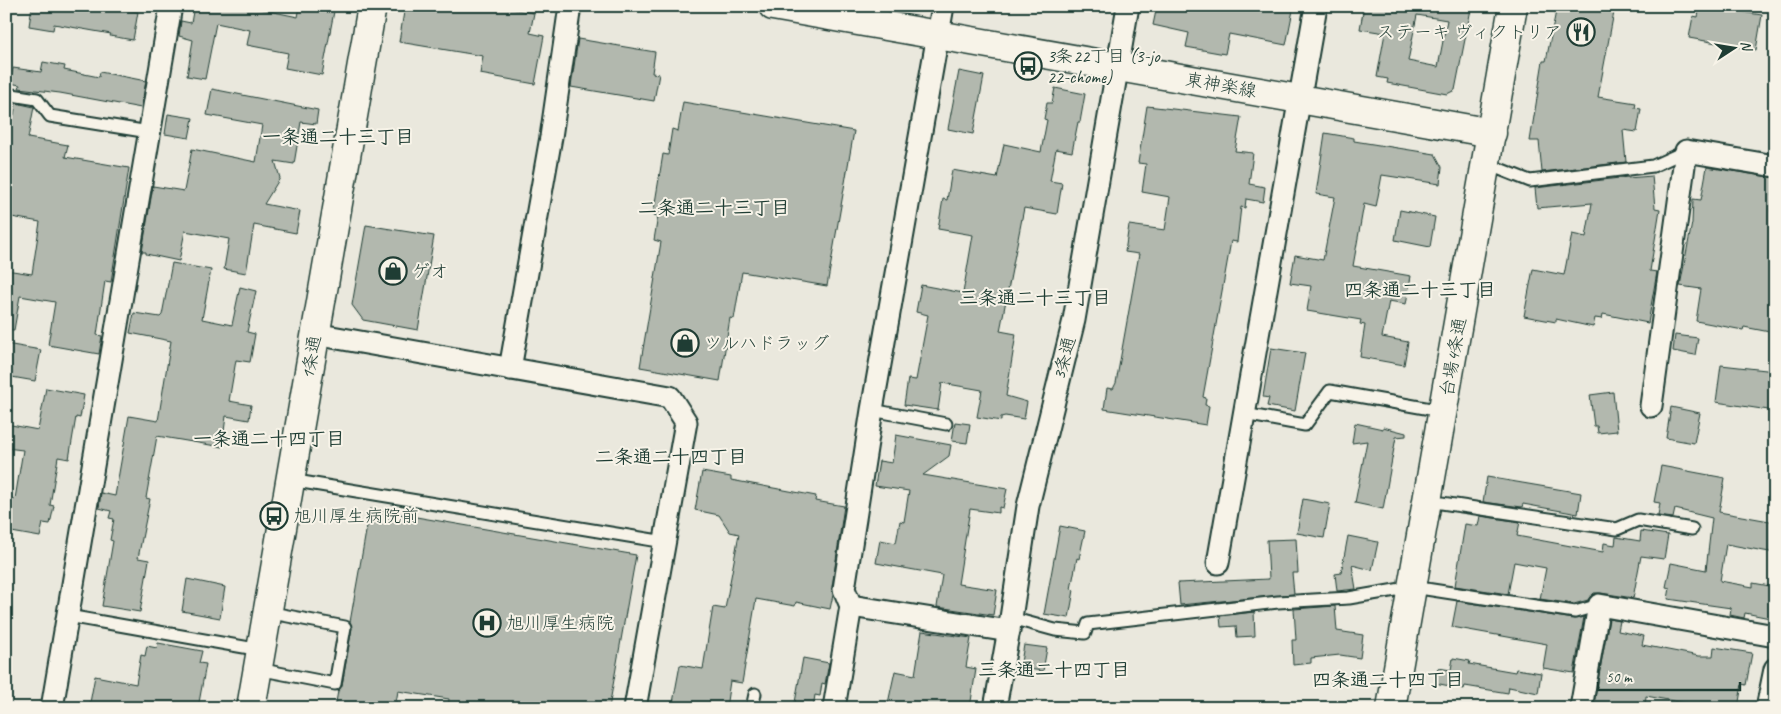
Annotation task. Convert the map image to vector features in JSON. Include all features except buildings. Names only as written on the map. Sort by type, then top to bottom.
[{"type":"street","points":[[52,708],[171,6]]},
{"type":"street","name":"1条通","points":[[251,708],[372,6]]},
{"type":"street","points":[[510,369],[551,137],[570,6]]},
{"type":"street","name":"東神楽線","points":[[773,6],[1492,133]]},
{"type":"street","points":[[834,708],[851,606],[844,588],[872,410],[943,6]]},
{"type":"street","name":"3条通","points":[[995,708],[1028,506],[1074,320],[1128,6]]},
{"type":"street","points":[[1218,563],[1316,6]]},
{"type":"street","name":"台場4条通","points":[[1391,708],[1513,6]]},
{"type":"street","points":[[1651,406],[1686,151],[1775,166]]},
{"type":"street","points":[[315,334],[670,398],[686,422],[635,708]]},
{"type":"street","points":[[851,606],[1010,624]]},
{"type":"street","points":[[1581,708],[1599,606],[1775,636]]},
{"type":"street","points":[[1767,708],[1775,669]]},
{"type":"lane","points":[[6,94],[37,99],[50,116],[150,132]]},
{"type":"lane","points":[[1487,164],[1530,181],[1653,166],[1686,151]]},
{"type":"lane","points":[[1244,414],[1305,425],[1330,391],[1443,412]]},
{"type":"lane","points":[[872,410],[946,424]]},
{"type":"lane","points":[[290,480],[665,542]]},
{"type":"lane","points":[[1426,500],[1617,529],[1638,520],[1692,529]]},
{"type":"lane","points":[[1010,624],[1085,633],[1088,624],[1278,602],[1349,598],[1413,586],[1575,612],[1599,606]]},
{"type":"lane","points":[[68,616],[259,659],[335,684],[345,628],[267,612]]},
{"type":"lane","points":[[752,708],[755,694]]},
{"type":"place","name":"ステーキ ヴィクトリア","points":[[1581,32]]},
{"type":"place","name":"3条22丁目 (3-jo 22-chome)","points":[[1028,66]]},
{"type":"place","name":"ゲオ","points":[[393,271]]},
{"type":"place","name":"ツルハドラッグ","points":[[685,343]]},
{"type":"place","name":"旭川厚生病院前","points":[[274,516]]},
{"type":"place","name":"旭川厚生病院","points":[[487,623]]},
{"type":"district","name":"一条通二十三丁目","points":[[338,136]]},
{"type":"district","name":"二条通二十三丁目","points":[[714,207]]},
{"type":"district","name":"四条通二十三丁目","points":[[1420,289]]},
{"type":"district","name":"三条通二十三丁目","points":[[1035,297]]},
{"type":"district","name":"一条通二十四丁目","points":[[269,438]]},
{"type":"district","name":"二条通二十四丁目","points":[[671,456]]},
{"type":"district","name":"三条通二十四丁目","points":[[1054,669]]},
{"type":"district","name":"四条通二十四丁目","points":[[1388,679]]}]
